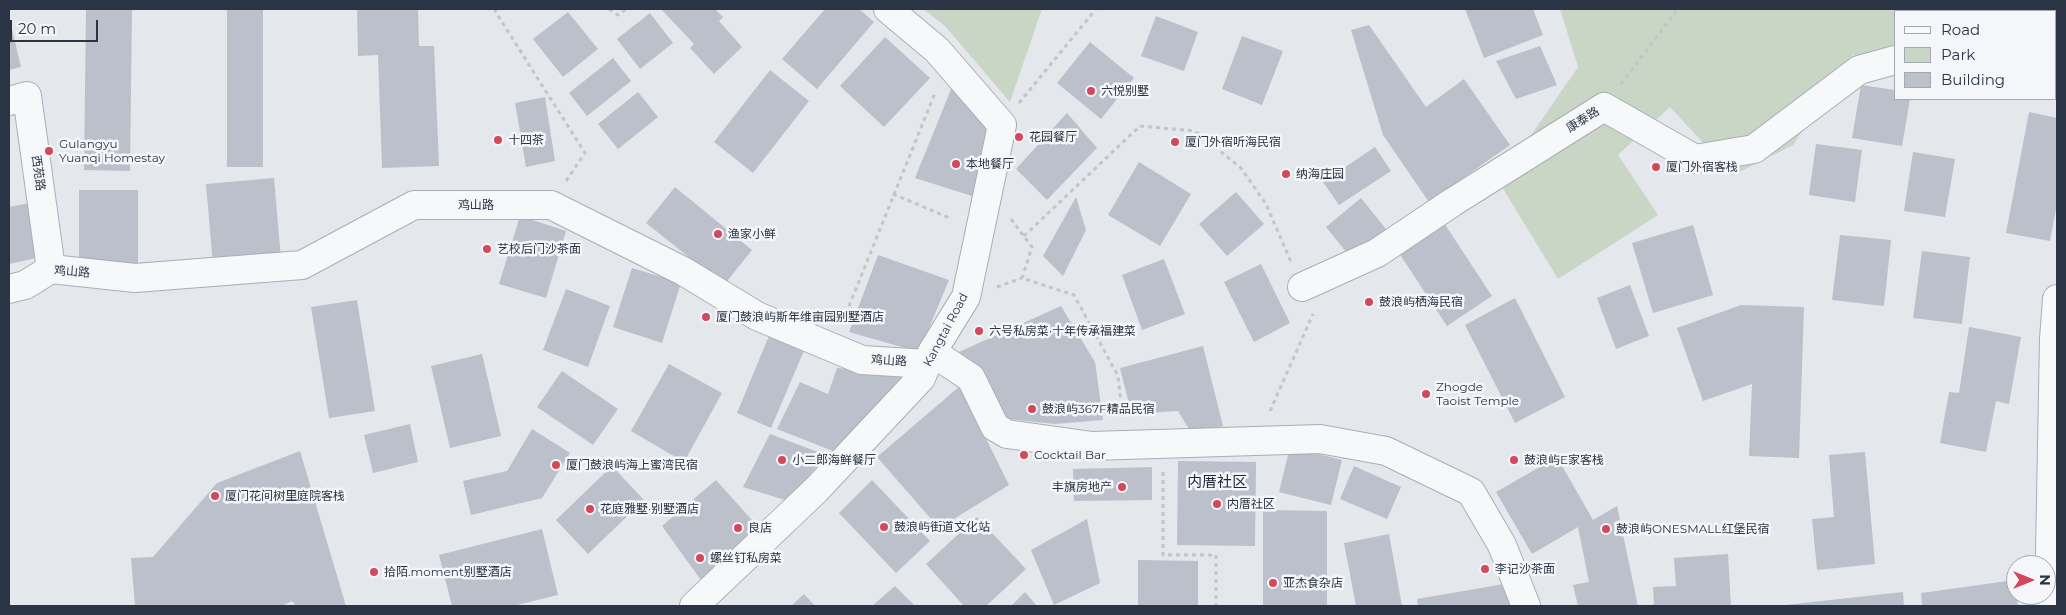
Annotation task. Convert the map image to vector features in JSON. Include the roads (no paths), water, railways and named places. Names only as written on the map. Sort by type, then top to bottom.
[{"type":"street","name":"Kangtai Road","points":[[694,606],[816,490],[921,378],[930,358],[966,297],[1002,125],[937,50],[888,9]]},
{"type":"street","name":"康泰路","points":[[1302,287],[1377,253],[1453,202],[1604,107],[1694,159],[1720,155],[1754,149],[1859,70],[1894,60]]},
{"type":"street","name":"西苑路","points":[[9,101],[27,96],[51,269]]},
{"type":"street","name":"鸡山路","points":[[9,290],[25,286],[51,269],[135,278],[302,265],[414,205],[551,205],[683,271],[758,316],[832,348],[862,360],[930,358]]},
{"type":"street","points":[[2048,606],[2054,339],[2057,299]]},
{"type":"street","points":[[930,358],[971,378],[995,427],[1008,434],[1092,446],[1320,439],[1386,451],[1471,492],[1502,545],[1526,606]]},
{"type":"place","name":"六悦别墅","points":[[1091,91]]},
{"type":"place","name":"花园餐厅","points":[[1019,137]]},
{"type":"place","name":"十四茶","points":[[498,140]]},
{"type":"place","name":"厦门外宿听海民宿","points":[[1175,142]]},
{"type":"place","name":"Gulangyu Yuanqi Homestay","points":[[49,151]]},
{"type":"place","name":"本地餐厅","points":[[956,164]]},
{"type":"place","name":"厦门外宿客栈","points":[[1656,167]]},
{"type":"place","name":"纳海庄园","points":[[1286,174]]},
{"type":"place","name":"渔家小鲜","points":[[718,234]]},
{"type":"place","name":"艺校后门沙茶面","points":[[487,249]]},
{"type":"place","name":"鼓浪屿栖海民宿","points":[[1369,302]]},
{"type":"place","name":"厦门鼓浪屿斯年维亩园别墅酒店","points":[[706,317]]},
{"type":"place","name":"六号私房菜·十年传承福建菜","points":[[979,331]]},
{"type":"place","name":"Zhogde Taoist Temple","points":[[1426,394]]},
{"type":"place","name":"鼓浪屿367F精品民宿","points":[[1032,409]]},
{"type":"place","name":"Cocktail Bar","points":[[1024,455]]},
{"type":"place","name":"小二郎海鲜餐厅","points":[[782,460]]},
{"type":"place","name":"鼓浪屿E家客栈","points":[[1514,460]]},
{"type":"place","name":"厦门鼓浪屿海上蜜湾民宿","points":[[556,465]]},
{"type":"place","name":"丰旗房地产","points":[[1122,487]]},
{"type":"place","name":"厦门花间树里庭院客栈","points":[[215,496]]},
{"type":"place","name":"内厝社区","points":[[1217,504]]},
{"type":"place","name":"花庭雅墅·别墅酒店","points":[[590,509]]},
{"type":"place","name":"鼓浪屿街道文化站","points":[[884,527]]},
{"type":"place","name":"良店","points":[[738,528]]},
{"type":"place","name":"鼓浪屿ONESMALL红堡民宿","points":[[1606,529]]},
{"type":"place","name":"螺丝钉私房菜","points":[[700,558]]},
{"type":"place","name":"李记沙茶面","points":[[1485,569]]},
{"type":"place","name":"拾陌.moment别墅酒店","points":[[374,572]]},
{"type":"place","name":"亚杰食杂店","points":[[1273,583]]},
{"type":"district","name":"内厝社区","points":[[1217,483]]}]
